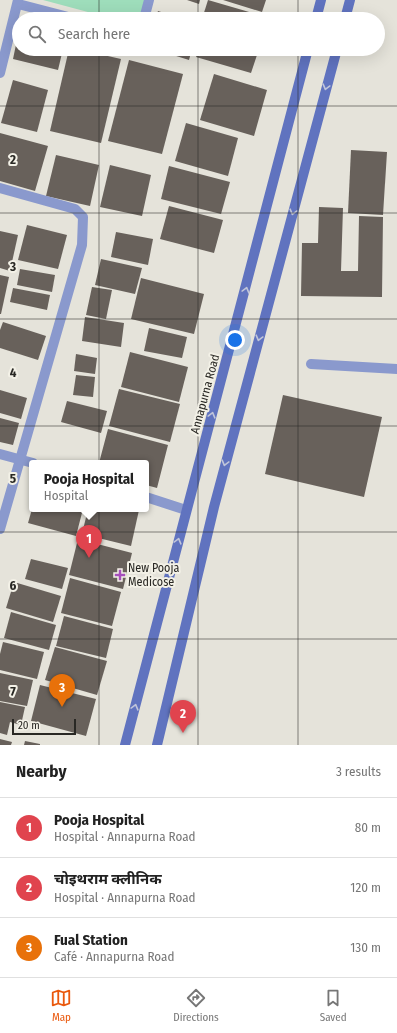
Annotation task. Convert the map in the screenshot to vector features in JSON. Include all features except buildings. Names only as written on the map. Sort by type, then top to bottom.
[{"type":"main road","points":[[318,12],[321,0]]},
{"type":"main road","points":[[347,12],[350,0]]},
{"type":"main road","name":"Annapurna Road","points":[[125,745],[306,56]]},
{"type":"main road","points":[[157,745],[214,507],[334,56]]},
{"type":"street","points":[[146,12],[149,0]]},
{"type":"street","points":[[15,12],[18,2],[52,12]]},
{"type":"street","points":[[0,70],[12,25]]},
{"type":"street","points":[[0,188],[75,209],[83,217],[82,245],[0,529]]},
{"type":"street","points":[[310,364],[397,369]]},
{"type":"street","points":[[0,454],[29,462]]},
{"type":"street","points":[[149,498],[186,510]]},
{"type":"green space","points":[[43,0],[145,0],[142,12],[88,12]]},
{"type":"place","name":"Pooja Hospital","points":[[89,558]]},
{"type":"place","name":"New Pooja Medicose","points":[[120,575]]},
{"type":"place","name":"Fual Station","points":[[62,707]]},
{"type":"place","name":"चोइथराम क्लीनिक","points":[[183,733]]}]
